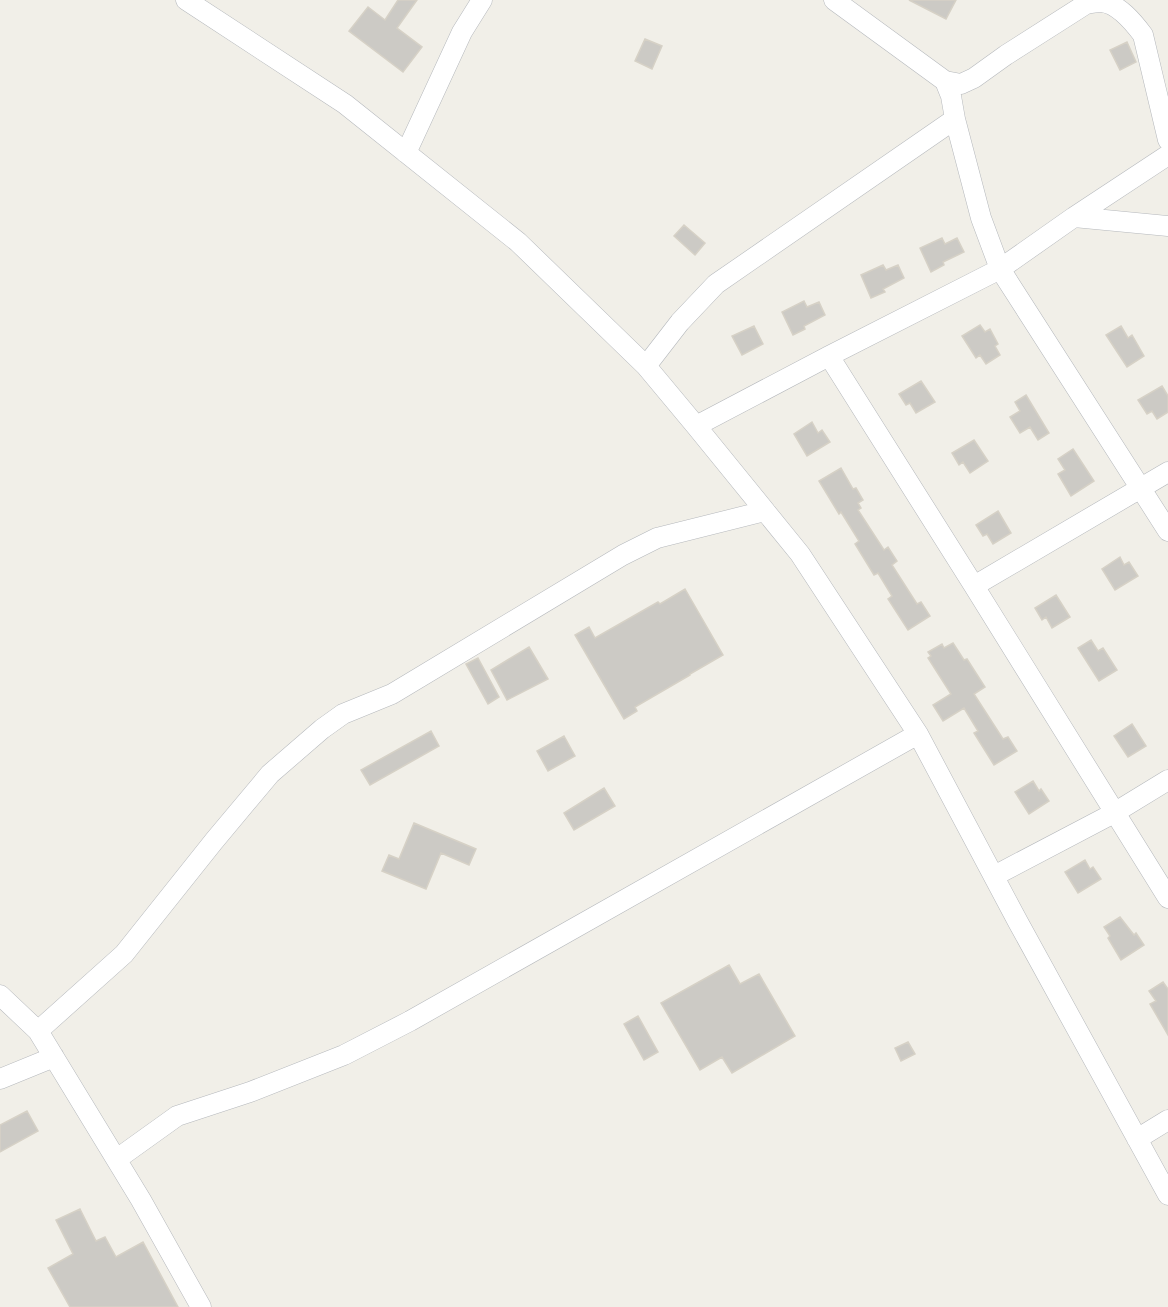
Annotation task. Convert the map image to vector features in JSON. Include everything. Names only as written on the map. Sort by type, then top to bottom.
[{"type":"street","points":[[186,0],[345,104],[518,242],[646,366],[696,426],[800,554],[918,734],[1168,1195]]},
{"type":"street","points":[[406,153],[462,32],[482,0]]},
{"type":"street","points":[[834,0],[945,81],[961,84],[974,78],[1086,4],[1101,2],[1111,5],[1133,21],[1143,35],[1168,140]]},
{"type":"street","points":[[945,81],[951,96],[954,118],[981,218],[1000,269],[1168,531]]},
{"type":"street","points":[[646,366],[681,322],[716,284],[954,118]]},
{"type":"street","points":[[696,426],[1000,269],[1168,155]]},
{"type":"street","points":[[1074,218],[1168,226]]},
{"type":"street","points":[[829,356],[1168,898]]},
{"type":"street","points":[[974,586],[1168,472]]},
{"type":"street","points":[[38,1031],[124,954],[270,774],[322,729],[343,714],[392,694],[622,555],[657,538],[765,511]]},
{"type":"street","points":[[117,1159],[177,1116],[250,1092],[344,1055],[410,1021],[918,734]]},
{"type":"street","points":[[994,876],[1114,813],[1168,780]]},
{"type":"street","points":[[0,994],[38,1031],[117,1159],[201,1307]]},
{"type":"street","points":[[0,1079],[54,1057]]},
{"type":"street","points":[[1137,1139],[1168,1120]]},
{"type":"building","points":[[398,0],[417,0],[397,28],[422,47],[403,72],[349,31],[368,7],[385,20]]},
{"type":"building","points":[[909,0],[956,0],[946,19]]},
{"type":"building","points":[[645,39],[662,46],[652,69],[635,61]]},
{"type":"building","points":[[1127,42],[1136,62],[1120,70],[1110,50]]},
{"type":"building","points":[[684,225],[705,243],[695,255],[674,236]]},
{"type":"building","points":[[942,238],[945,244],[957,238],[964,252],[943,262],[944,265],[931,272],[920,248]]},
{"type":"building","points":[[883,265],[886,270],[898,265],[904,278],[883,289],[885,292],[871,298],[861,275]]},
{"type":"building","points":[[804,301],[807,307],[819,302],[825,315],[804,326],[805,329],[793,335],[782,312]]},
{"type":"building","points":[[980,325],[985,332],[990,329],[998,344],[995,346],[1000,355],[986,364],[980,355],[976,358],[962,336]]},
{"type":"building","points":[[754,326],[763,344],[742,355],[732,336]]},
{"type":"building","points":[[1121,326],[1128,338],[1132,335],[1144,356],[1127,367],[1106,335]]},
{"type":"building","points":[[921,381],[935,402],[916,413],[910,403],[906,405],[899,394]]},
{"type":"building","points":[[1162,386],[1168,396],[1168,412],[1157,419],[1152,411],[1147,414],[1138,400]]},
{"type":"building","points":[[1026,395],[1049,433],[1038,440],[1030,427],[1020,433],[1010,417],[1020,411],[1015,402]]},
{"type":"building","points":[[812,422],[818,433],[822,430],[830,442],[807,456],[794,434]]},
{"type":"building","points":[[974,440],[988,461],[970,473],[963,462],[959,465],[952,453]]},
{"type":"building","points":[[1073,449],[1094,481],[1071,496],[1058,474],[1065,470],[1058,459]]},
{"type":"building","points":[[841,468],[853,489],[856,488],[863,500],[858,503],[861,508],[858,510],[884,550],[888,547],[897,561],[892,565],[917,604],[921,602],[930,616],[908,630],[888,599],[892,596],[878,573],[874,575],[855,544],[859,541],[819,481]]},
{"type":"building","points":[[998,511],[1011,533],[993,544],[987,534],[983,536],[976,525]]},
{"type":"building","points":[[1120,557],[1124,565],[1129,562],[1138,576],[1115,590],[1102,569]]},
{"type":"building","points":[[685,589],[723,655],[635,707],[637,711],[624,719],[575,635],[589,627],[595,638]]},
{"type":"building","points":[[1056,595],[1070,617],[1052,628],[1046,617],[1042,620],[1035,608]]},
{"type":"building","points":[[1091,640],[1098,651],[1103,648],[1117,670],[1099,681],[1078,648]]},
{"type":"building","points":[[953,643],[964,660],[967,659],[985,687],[974,694],[1003,739],[1008,737],[1017,751],[994,765],[974,733],[978,731],[964,708],[943,721],[933,705],[951,694],[928,658],[931,656],[928,652],[942,644],[944,648]]},
{"type":"building","points":[[529,647],[548,679],[507,700],[491,670]]},
{"type":"building","points":[[478,658],[499,697],[488,704],[466,664]]},
{"type":"building","points":[[1132,724],[1146,746],[1128,757],[1114,736]]},
{"type":"building","points":[[431,731],[439,746],[370,785],[361,770]]},
{"type":"building","points":[[564,736],[575,756],[548,771],[537,751]]},
{"type":"building","points":[[1033,781],[1049,801],[1029,814],[1015,792]]},
{"type":"building","points":[[604,788],[615,806],[574,830],[564,813]]},
{"type":"building","points":[[414,823],[476,849],[469,865],[441,853],[426,889],[382,871],[389,855],[399,859]]},
{"type":"building","points":[[1085,860],[1090,869],[1093,867],[1101,879],[1078,893],[1065,872]]},
{"type":"building","points":[[1120,917],[1144,945],[1121,960],[1104,927]]},
{"type":"building","points":[[729,965],[740,984],[759,974],[795,1036],[732,1073],[722,1057],[700,1070],[661,1003]]},
{"type":"building","points":[[1163,982],[1168,989],[1168,1035],[1150,1004],[1156,1001],[1149,991]]},
{"type":"building","points":[[638,1016],[658,1052],[644,1060],[624,1024]]},
{"type":"building","points":[[908,1042],[915,1054],[901,1061],[895,1048]]},
{"type":"building","points":[[27,1111],[38,1131],[0,1152],[0,1125]]},
{"type":"building","points":[[80,1209],[96,1241],[105,1237],[116,1257],[143,1242],[178,1307],[70,1307],[48,1268],[73,1254],[56,1220]]}]
